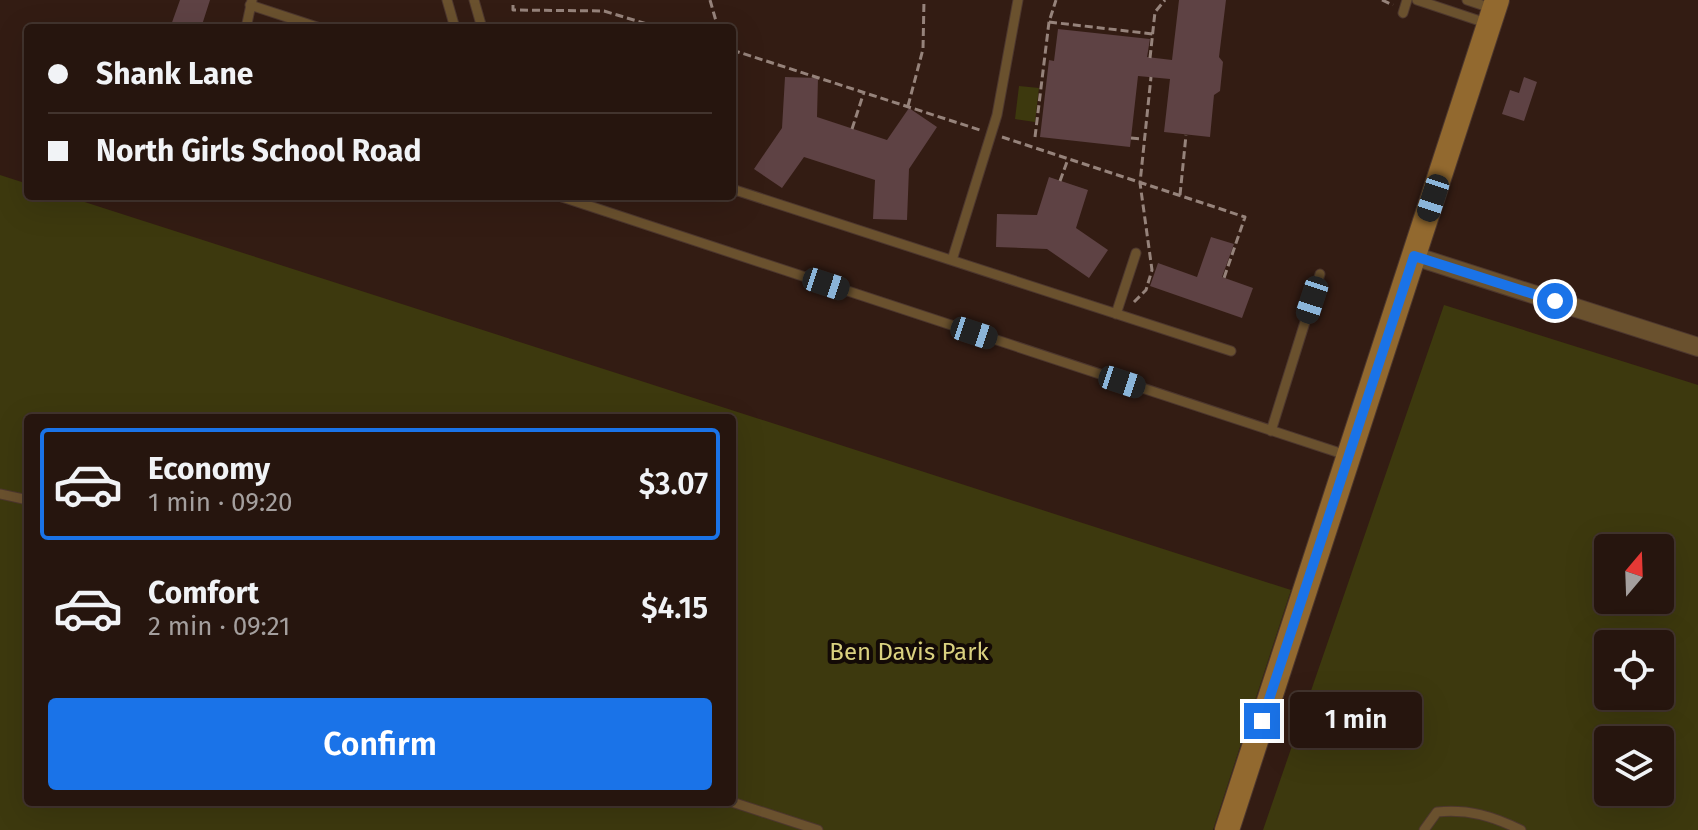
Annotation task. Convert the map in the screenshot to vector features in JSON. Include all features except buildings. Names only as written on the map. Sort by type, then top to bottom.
[{"type":"main road","points":[[1227,830],[1493,11]]},
{"type":"street","points":[[1414,256],[1698,347]]},
{"type":"lane","points":[[447,0],[454,24]]},
{"type":"lane","points":[[474,0],[481,24]]},
{"type":"lane","points":[[952,260],[991,134],[1018,0]]},
{"type":"lane","points":[[1403,13],[1407,0]]},
{"type":"lane","points":[[1417,0],[1493,11]]},
{"type":"lane","points":[[1467,0],[1493,11]]},
{"type":"lane","points":[[247,24],[250,2],[309,24]]},
{"type":"lane","points":[[736,190],[1231,351]]},
{"type":"lane","points":[[571,200],[1349,457]]},
{"type":"lane","points":[[1116,314],[1136,253]]},
{"type":"lane","points":[[1271,431],[1320,274]]},
{"type":"lane","points":[[0,494],[24,499]]},
{"type":"lane","points":[[736,803],[818,830]]},
{"type":"lane","points":[[1424,830],[1437,812],[1459,810],[1490,815],[1521,830]]},
{"type":"path","points":[[710,0],[717,24]]},
{"type":"path","points":[[908,106],[923,49],[924,0]]},
{"type":"path","points":[[1035,137],[1049,22],[1056,0]]},
{"type":"path","points":[[1150,58],[1155,12],[1165,0]]},
{"type":"path","points":[[513,5],[513,10],[604,11],[647,24]]},
{"type":"path","points":[[1049,22],[1153,34]]},
{"type":"path","points":[[736,51],[1245,217],[1224,278]]},
{"type":"path","points":[[1116,314],[1146,290],[1152,270],[1140,183],[1151,77]]},
{"type":"path","points":[[852,129],[864,92]]},
{"type":"path","points":[[1180,196],[1186,135]]},
{"type":"path","points":[[1131,138],[1144,139]]},
{"type":"path","points":[[1060,181],[1068,159]]},
{"type":"green space","points":[[1019,86],[1039,88],[1035,122],[1015,119]]},
{"type":"green space","name":"Ben Davis Park","points":[[0,175],[24,183],[24,200],[78,200],[1291,590],[1213,830],[0,830]]},
{"type":"green space","points":[[1444,305],[1698,385],[1698,830],[1263,830]]},
{"type":"route","points":[[1262,721],[1414,256],[1555,301]]}]
